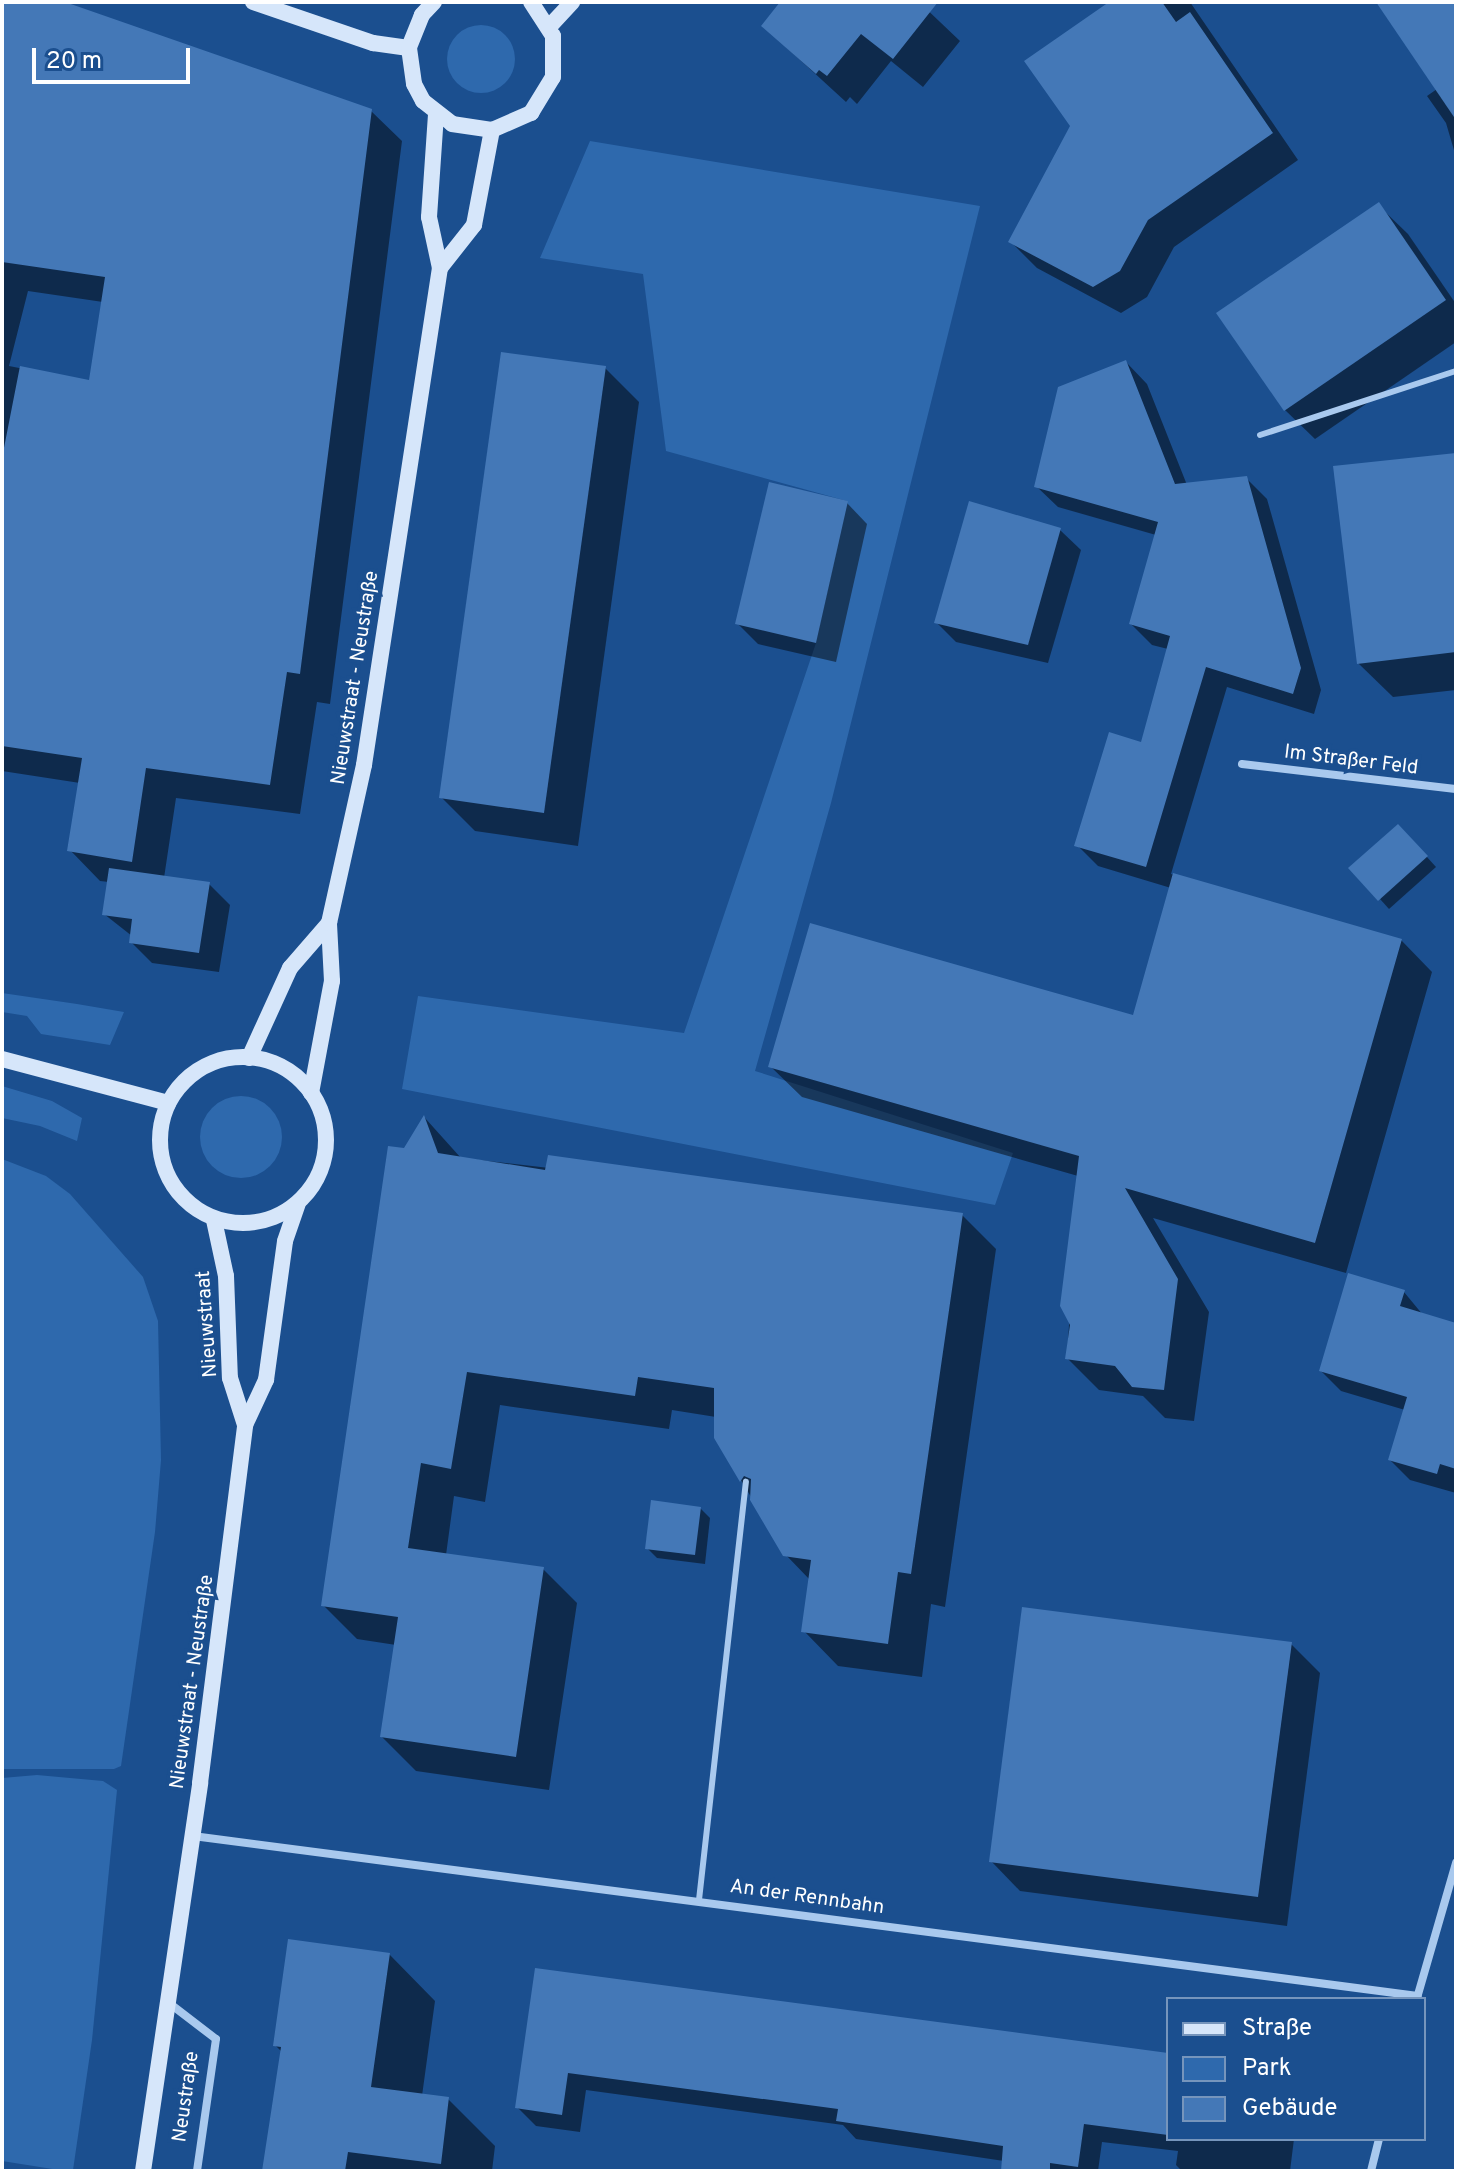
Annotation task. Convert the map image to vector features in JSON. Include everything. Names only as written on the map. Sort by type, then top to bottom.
[{"type":"main road","points":[[253,2],[373,43],[409,48]]},
{"type":"main road","points":[[434,2],[422,15],[409,48],[414,84],[436,114],[452,124],[492,130],[513,124],[545,96],[556,56],[549,27],[531,2]]},
{"type":"main road","points":[[549,27],[572,2]]},
{"type":"main road","points":[[436,114],[429,217],[440,268]]},
{"type":"main road","points":[[440,268],[474,225],[492,130]]},
{"type":"main road","name":"Nieuwstraat - Neustraße","points":[[311,1093],[332,981],[329,923],[364,765],[440,268]]},
{"type":"main road","points":[[249,1058],[290,968],[329,923]]},
{"type":"main road","points":[[249,1058],[278,1065],[311,1093],[325,1134],[324,1155],[313,1189],[298,1204],[259,1221],[214,1220],[187,1201],[164,1166],[161,1123],[168,1103],[196,1071],[215,1062],[249,1058]]},
{"type":"main road","points":[[2,1059],[168,1103]]},
{"type":"main road","name":"Nieuwstraat - Neustraße","points":[[143,2171],[192,1836],[245,1425],[266,1380],[283,1252],[298,1204]]},
{"type":"main road","name":"Nieuwstraat","points":[[214,1220],[226,1276],[230,1378],[245,1425]]},
{"type":"street","name":"Im Straßer Feld","points":[[1242,764],[1456,789]]},
{"type":"street","name":"An der Rennbahn","points":[[192,1836],[699,1900],[1417,1997]]},
{"type":"street","points":[[1417,1997],[1456,1863]]},
{"type":"street","name":"Neustraße","points":[[169,2003],[216,2039],[197,2171]]},
{"type":"street","points":[[1371,2171],[1378,2141]]},
{"type":"lane","points":[[1260,435],[1456,371]]},
{"type":"lane","points":[[699,1900],[746,1482]]},
{"type":"green space","points":[[481,25],[505,35],[515,59],[505,83],[481,93],[457,83],[447,59],[457,35]]},
{"type":"green space","points":[[590,141],[980,206],[831,803],[755,1071],[1013,1153],[995,1205],[402,1089],[418,996],[684,1033],[816,643],[847,501],[666,451],[643,274],[540,258]]},
{"type":"green space","points":[[2,993],[124,1012],[110,1045],[41,1034],[27,1016],[2,1012]]},
{"type":"green space","points":[[2,1086],[52,1101],[82,1118],[77,1141],[40,1126],[2,1118]]},
{"type":"green space","points":[[241,1096],[257,1099],[270,1108],[279,1121],[282,1137],[279,1153],[270,1166],[257,1175],[241,1178],[225,1175],[212,1166],[203,1153],[200,1137],[203,1121],[212,1108],[225,1099]]},
{"type":"green space","points":[[2,1159],[46,1176],[70,1194],[143,1277],[158,1321],[161,1460],[155,1532],[121,1766],[114,1769],[2,1769]]},
{"type":"green space","points":[[37,1775],[103,1781],[117,1790],[92,2040],[73,2170],[65,2171],[2,2161],[2,1778]]},
{"type":"building","points":[[2,2],[65,2],[372,109],[300,674],[287,672],[270,785],[146,768],[132,862],[67,851],[82,758],[2,746],[2,458],[20,366],[89,380],[105,277],[2,262]]},
{"type":"building","points":[[780,2],[938,2],[893,59],[861,34],[827,76],[819,70],[816,74],[761,26]]},
{"type":"building","points":[[1109,2],[1162,2],[1176,22],[1190,12],[1273,133],[1148,220],[1120,271],[1093,287],[1008,242],[1070,126],[1024,61]]},
{"type":"building","points":[[1376,2],[1456,2],[1456,120]]},
{"type":"building","points":[[1379,202],[1446,300],[1284,411],[1216,313]]},
{"type":"building","points":[[501,352],[606,366],[544,813],[439,798]]},
{"type":"building","points":[[1126,360],[1175,484],[1247,476],[1301,668],[1293,694],[1206,667],[1146,867],[1074,846],[1109,732],[1141,742],[1170,636],[1129,624],[1158,522],[1034,487],[1058,387]]},
{"type":"building","points":[[1456,453],[1456,652],[1357,664],[1333,466]]},
{"type":"building","points":[[769,482],[848,501],[816,643],[735,624]]},
{"type":"building","points":[[969,501],[1061,528],[1028,645],[934,623]]},
{"type":"building","points":[[1398,824],[1428,856],[1378,901],[1348,868]]},
{"type":"building","points":[[109,868],[210,882],[199,953],[129,943],[132,919],[102,915]]},
{"type":"building","points":[[1173,873],[1402,939],[1315,1243],[1125,1188],[1178,1279],[1164,1390],[1132,1387],[1115,1366],[1065,1359],[1070,1325],[1060,1306],[1079,1156],[768,1067],[810,923],[1133,1015]]},
{"type":"building","points":[[424,1115],[438,1153],[545,1170],[548,1155],[963,1213],[911,1574],[898,1572],[888,1644],[801,1632],[811,1560],[783,1556],[750,1500],[751,1479],[744,1476],[740,1482],[714,1438],[714,1388],[638,1377],[635,1396],[467,1372],[451,1469],[421,1463],[408,1548],[544,1567],[516,1757],[380,1737],[398,1617],[321,1606],[388,1146],[404,1148]]},
{"type":"building","points":[[1348,1273],[1405,1290],[1400,1306],[1456,1323],[1456,1469],[1440,1464],[1437,1474],[1388,1460],[1407,1397],[1319,1371]]},
{"type":"building","points":[[651,1500],[701,1507],[695,1555],[645,1549]]},
{"type":"building","points":[[1022,1607],[1292,1642],[1258,1897],[989,1862]]},
{"type":"building","points":[[288,1939],[390,1953],[371,2087],[449,2097],[441,2164],[348,2152],[345,2171],[262,2171],[281,2047],[273,2046]]},
{"type":"building","points":[[535,1968],[1166,2053],[1166,2135],[1084,2124],[1078,2167],[1050,2163],[1050,2171],[1001,2171],[1003,2146],[836,2121],[838,2109],[568,2073],[562,2115],[515,2108]]}]
